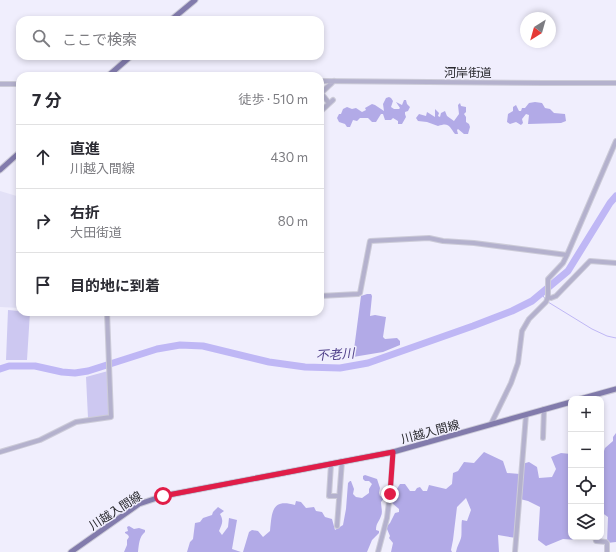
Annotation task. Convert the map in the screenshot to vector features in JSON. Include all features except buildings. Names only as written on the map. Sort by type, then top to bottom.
[{"type":"main road","points":[[176,16],[194,0]]},
{"type":"main road","points":[[113,72],[126,60]]},
{"type":"main road","points":[[0,170],[16,156]]},
{"type":"main road","points":[[600,396],[616,389]]},
{"type":"main road","name":"川越入間線","points":[[71,552],[126,512],[150,500],[163,496],[393,452],[568,403]]},
{"type":"street","name":"河岸街道","points":[[324,81],[616,83]]},
{"type":"street","points":[[324,90],[334,81]]},
{"type":"street","points":[[0,84],[16,84]]},
{"type":"street","points":[[324,98],[329,104]]},
{"type":"street","points":[[324,108],[333,100]]},
{"type":"street","points":[[491,424],[508,389],[518,363],[522,331],[529,319],[546,302],[548,297],[548,279],[563,263],[616,141]]},
{"type":"street","points":[[324,296],[360,293],[370,241],[429,238],[443,241],[474,243],[567,254]]},
{"type":"street","points":[[548,297],[551,298],[556,296],[590,262],[616,264]]},
{"type":"street","points":[[0,452],[40,440],[76,422],[111,417],[107,316]]},
{"type":"street","points":[[543,438],[544,409]]},
{"type":"street","points":[[515,552],[526,415]]},
{"type":"street","points":[[378,552],[387,518],[393,452]]},
{"type":"street","points":[[337,526],[342,461]]},
{"type":"street","points":[[330,464],[329,496],[339,496]]},
{"type":"street","points":[[596,540],[606,542],[606,552]]},
{"type":"shaded area","points":[[389,97],[393,101],[391,107],[394,109],[400,108],[396,102],[402,105],[404,100],[406,100],[410,107],[408,111],[405,112],[406,117],[402,124],[398,124],[398,121],[393,118],[391,120],[385,120],[383,114],[381,114],[376,122],[372,122],[368,118],[360,118],[357,121],[353,120],[350,127],[347,127],[345,124],[339,122],[337,118],[343,109],[347,107],[352,109],[356,108],[362,112],[366,110],[365,108],[372,104],[384,111],[383,104],[386,98]]},
{"type":"shaded area","points":[[460,103],[461,106],[466,107],[466,112],[464,114],[466,117],[466,122],[470,127],[468,134],[464,134],[458,129],[458,134],[455,134],[447,125],[444,124],[438,126],[427,122],[418,121],[416,118],[419,114],[426,116],[427,112],[435,117],[435,109],[439,113],[438,116],[440,117],[441,113],[445,111],[447,116],[454,121],[459,114],[458,105]]},
{"type":"shaded area","points":[[529,103],[542,103],[545,108],[550,109],[554,113],[565,114],[566,121],[561,123],[528,124],[529,115],[526,114],[522,119],[523,123],[521,125],[516,122],[510,124],[507,122],[508,114],[513,111],[513,107],[516,105],[519,111],[521,111],[522,108],[525,108]]},
{"type":"shaded area","points":[[0,191],[16,196],[16,308],[0,307]]},
{"type":"shaded area","points":[[371,294],[372,296],[370,316],[375,315],[386,317],[383,337],[385,339],[397,338],[400,341],[400,345],[383,352],[353,357],[361,296]]},
{"type":"shaded area","points":[[8,310],[16,311],[16,316],[30,316],[27,360],[6,360]]},
{"type":"shaded area","points":[[108,371],[110,416],[88,418],[86,377]]},
{"type":"shaded area","points":[[616,433],[616,542],[607,543],[608,517],[604,514],[604,451],[605,448],[613,441],[613,437]]},
{"type":"shaded area","points":[[484,452],[503,461],[507,473],[520,474],[522,464],[529,462],[537,467],[539,478],[552,477],[556,469],[551,457],[561,453],[568,454],[568,539],[563,539],[546,546],[538,540],[540,507],[520,499],[516,538],[498,535],[499,552],[456,552],[461,540],[462,520],[467,521],[471,510],[466,498],[457,507],[451,550],[452,552],[391,552],[393,543],[389,538],[390,536],[387,526],[395,513],[399,512],[399,509],[392,503],[395,492],[400,484],[405,484],[410,491],[415,491],[420,487],[423,491],[427,491],[429,485],[446,489],[452,484],[453,473],[458,471],[464,462],[474,463]]},
{"type":"shaded area","points":[[365,475],[377,479],[380,488],[380,496],[385,497],[381,502],[382,514],[376,528],[379,533],[372,540],[367,552],[243,552],[249,532],[252,530],[258,531],[263,537],[270,531],[272,513],[277,505],[287,503],[295,505],[296,501],[301,502],[306,508],[314,507],[316,511],[322,512],[325,517],[332,519],[335,530],[343,525],[348,483],[351,481],[354,489],[353,494],[356,497],[362,498],[369,493],[369,489],[372,484],[363,479],[363,476]]},
{"type":"shaded area","points":[[218,507],[224,511],[220,514],[222,522],[219,531],[222,535],[228,527],[229,518],[237,520],[232,549],[241,552],[187,552],[190,542],[193,539],[195,523],[200,522],[203,518],[212,515]]},
{"type":"shaded area","points":[[129,526],[134,529],[139,528],[145,530],[140,541],[138,552],[124,552],[129,537],[125,532],[128,531],[127,527]]},
{"type":"waterway","name":"不老川","points":[[0,369],[9,366],[35,366],[62,372],[75,373],[88,371],[157,349],[180,345],[203,346],[269,362],[305,367],[340,368],[368,363],[473,326],[512,311],[532,301],[568,271],[610,203],[616,196]]},
{"type":"waterway","name":"不老川","points":[[541,293],[546,300]]},
{"type":"waterway","points":[[548,302],[592,329],[607,336],[616,338]]},
{"type":"route","points":[[163,496],[393,452],[390,494]]}]
